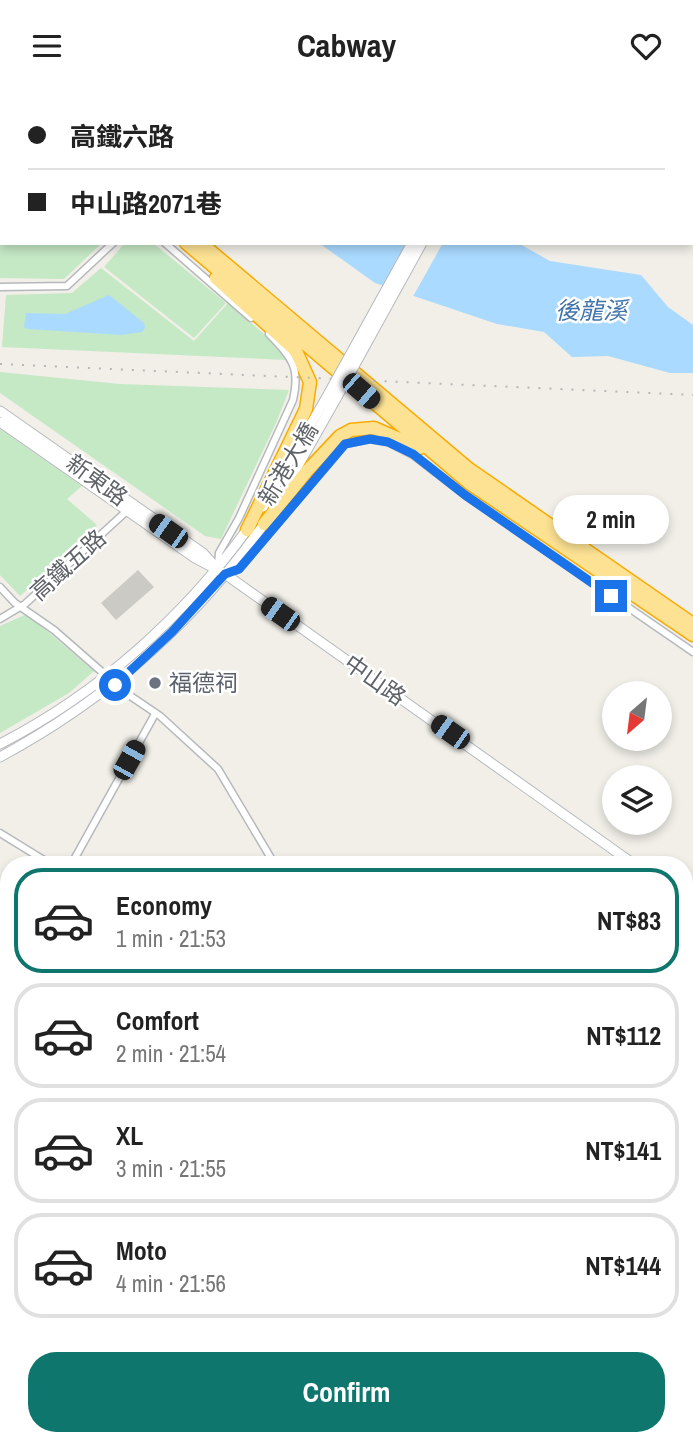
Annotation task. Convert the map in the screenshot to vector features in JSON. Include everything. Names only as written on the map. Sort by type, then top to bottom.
[{"type":"highway","points":[[183,245],[257,318],[296,351],[310,382],[306,409],[247,530]]},
{"type":"highway","points":[[188,245],[436,456],[524,521],[693,635]]},
{"type":"highway","points":[[203,245],[468,469],[693,624]]},
{"type":"highway","points":[[264,524],[307,471],[351,430],[374,428],[436,456]]},
{"type":"street","points":[[0,287],[67,286],[111,245]]},
{"type":"street","points":[[0,757],[40,736],[115,685],[172,632],[221,572],[219,553],[239,518],[278,432],[296,384],[290,355],[167,245]]},
{"type":"street","name":"新港大橋","points":[[221,572],[264,524],[411,245]]},
{"type":"street","name":"新港大橋","points":[[221,572],[333,395],[421,245]]},
{"type":"street","name":"新東路","points":[[0,411],[199,561],[221,572]]},
{"type":"street","name":"新東路","points":[[0,422],[129,508]]},
{"type":"street","points":[[278,432],[288,441]]},
{"type":"street","points":[[0,744],[35,727],[106,676],[166,625],[221,572],[239,569],[320,470],[345,444],[370,439],[388,442],[413,454],[465,495],[693,652]]},
{"type":"street","name":"高鐵五路","points":[[0,619],[21,607],[129,508]]},
{"type":"street","name":"中山路","points":[[221,572],[622,856]]},
{"type":"street","points":[[0,587],[21,607],[54,630],[115,685],[160,716],[218,769],[270,856]]},
{"type":"street","points":[[76,856],[155,714]]},
{"type":"street","points":[[0,834],[37,856]]},
{"type":"green space","points":[[0,245],[100,245],[64,279],[0,278]]},
{"type":"green space","points":[[123,245],[155,245],[226,303],[194,338],[104,267]]},
{"type":"green space","points":[[101,268],[194,341],[228,303],[271,340],[287,360],[2,347],[6,295],[72,293]]},
{"type":"green space","points":[[0,372],[120,384],[289,390],[221,539],[205,536],[0,393]]},
{"type":"green space","points":[[0,429],[82,486],[67,499],[97,525],[20,596],[0,575]]},
{"type":"green space","points":[[27,614],[94,671],[69,693],[0,733],[0,626]]},
{"type":"water","name":"後龍溪","points":[[322,245],[522,245],[550,261],[641,275],[668,307],[693,325],[693,373],[670,373],[608,356],[572,357],[544,332],[497,324],[375,283]]},
{"type":"water","points":[[109,295],[144,323],[142,332],[121,335],[24,327],[26,313],[65,314]]},
{"type":"pier","points":[[417,245],[442,245],[411,300],[390,292]]},
{"type":"building","points":[[138,570],[154,587],[116,620],[101,603]]},
{"type":"tunnel","points":[[294,446],[319,468]]},
{"type":"railway","points":[[0,364],[693,395]]},
{"type":"place","name":"福德祠","points":[[155,683]]},
{"type":"route","points":[[115,685],[172,632],[225,574],[239,569],[345,444],[359,440],[388,442],[413,454],[465,495],[611,596]]}]
